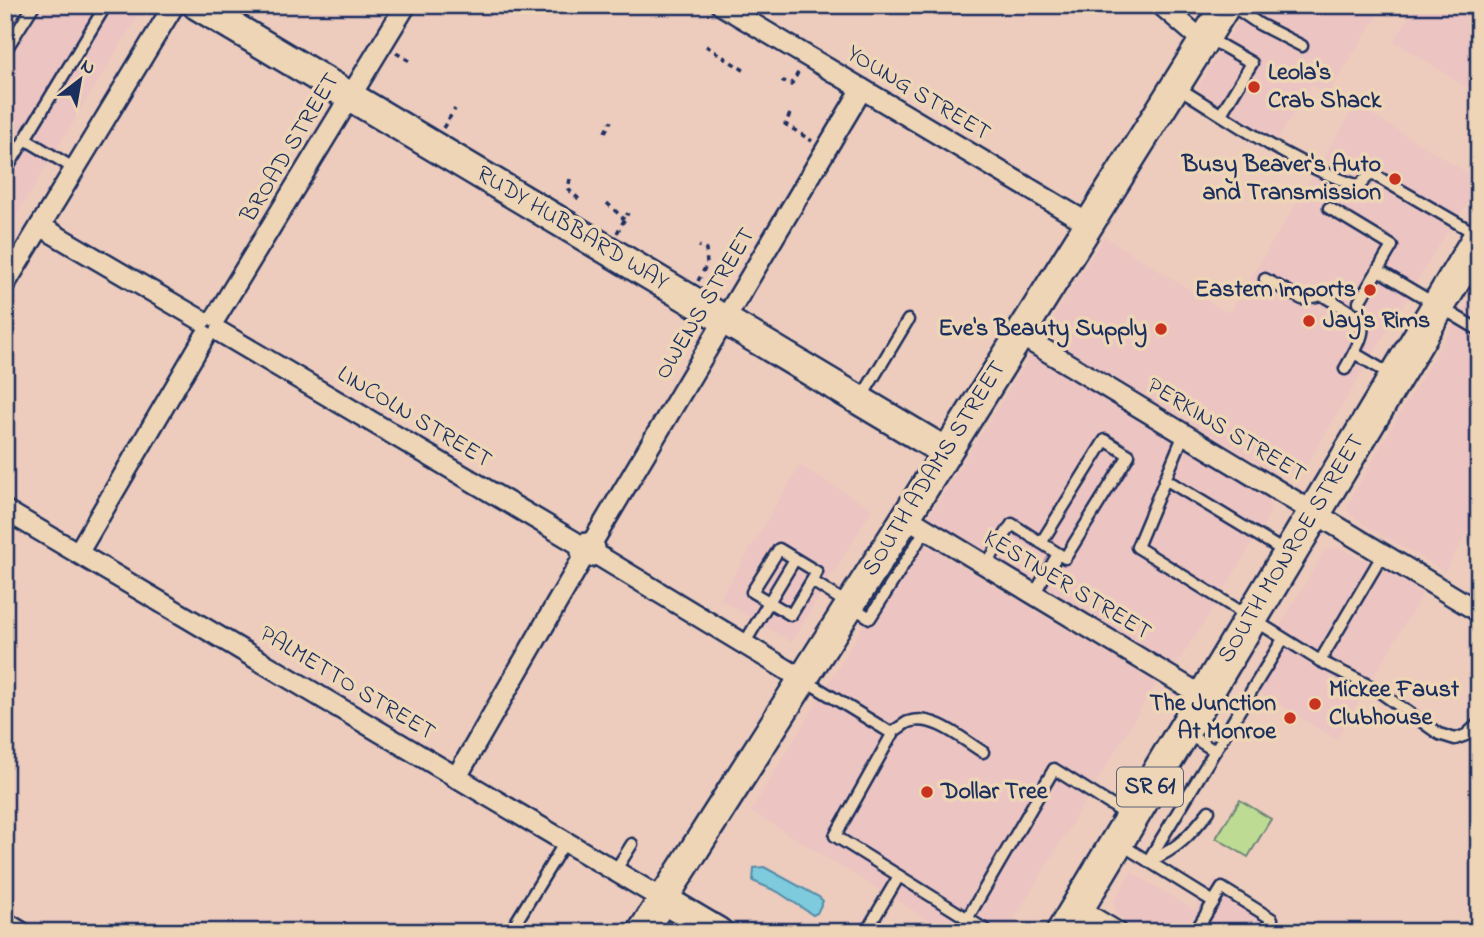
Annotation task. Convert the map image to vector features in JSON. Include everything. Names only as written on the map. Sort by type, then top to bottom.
[{"type":"main road","name":"RUDY HUBBARD WAY","points":[[197,5],[946,452]]},
{"type":"main road","name":"SOUTH ADAMS STREET","points":[[642,932],[802,679],[870,591],[908,536],[946,452],[1228,5]]},
{"type":"main road","name":"SOUTH MONROE STREET","points":[[1070,920],[1479,237]]},
{"type":"main road","points":[[664,900],[719,932]]},
{"type":"street","points":[[5,284],[174,5]]},
{"type":"street","name":"BROAD STREET","points":[[78,553],[211,326],[406,5]]},
{"type":"street","name":"YOUNG STREET","points":[[721,5],[1089,224]]},
{"type":"street","points":[[1161,5],[1205,39]]},
{"type":"street","name":"OWENS STREET","points":[[456,778],[862,89]]},
{"type":"street","name":"LINCOLN STREET","points":[[40,226],[802,679]]},
{"type":"street","name":"PERKINS STREET","points":[[1020,335],[1479,612]]},
{"type":"street","name":"PALMETTO STREET","points":[[8,519],[78,553],[664,900]]},
{"type":"street","name":"KESTNER STREET","points":[[908,536],[986,565],[1204,697]]},
{"type":"street","points":[[1070,920],[1116,932]]},
{"type":"lane","points":[[5,51],[34,5]]},
{"type":"lane","points":[[5,172],[103,10],[102,5]]},
{"type":"lane","points":[[1228,5],[1302,46]]},
{"type":"lane","points":[[1205,39],[1252,63],[1221,114]]},
{"type":"lane","points":[[1175,86],[1285,153],[1332,177],[1359,186],[1371,173],[1479,237]]},
{"type":"lane","points":[[25,139],[76,170]]},
{"type":"lane","points":[[1329,208],[1392,246],[1359,302]]},
{"type":"lane","points":[[1378,270],[1479,330]]},
{"type":"lane","points":[[1265,279],[1302,299],[1322,295],[1357,317],[1364,329],[1363,338],[1345,369]]},
{"type":"lane","points":[[859,400],[908,320]]},
{"type":"lane","points":[[1354,353],[1395,377]]},
{"type":"lane","points":[[1184,434],[1137,547],[1283,639],[1374,688],[1439,734],[1455,738],[1466,735],[1479,723]]},
{"type":"lane","points":[[986,565],[1012,524],[1041,543],[1058,554],[1065,558],[1129,455],[1105,440],[1041,543]]},
{"type":"lane","points":[[1165,479],[1289,554]]},
{"type":"lane","points":[[779,549],[817,572],[811,581],[791,615],[752,592],[779,549]]},
{"type":"lane","points":[[1034,594],[1058,554]]},
{"type":"lane","points":[[1320,661],[1383,554]]},
{"type":"lane","points":[[744,644],[795,559]]},
{"type":"lane","points":[[811,581],[870,591]]},
{"type":"lane","points":[[1149,861],[1283,639]]},
{"type":"lane","points":[[802,679],[893,734]]},
{"type":"lane","points":[[983,752],[946,729],[922,720],[908,722],[893,734],[835,836],[989,932]]},
{"type":"lane","points":[[1183,732],[1215,751]]},
{"type":"lane","points":[[967,919],[1054,769],[1124,830],[1149,861],[1214,902]]},
{"type":"lane","points":[[1149,861],[1170,852],[1209,811]]},
{"type":"lane","points":[[510,932],[565,842]]},
{"type":"lane","points":[[615,871],[632,844]]},
{"type":"lane","points":[[866,932],[899,876]]},
{"type":"lane","points":[[1195,932],[1222,888],[1272,919],[1264,932]]},
{"type":"lane","points":[[5,917],[30,932]]},
{"type":"path","points":[[706,46],[745,71]]},
{"type":"path","points":[[782,83],[783,81],[791,85],[808,57]]},
{"type":"path","points":[[790,114],[785,124],[826,149]]},
{"type":"path","points":[[606,132],[611,121]]},
{"type":"path","points":[[570,179],[568,188],[581,201]]},
{"type":"path","points":[[607,203],[624,219]]},
{"type":"path","points":[[689,299],[708,259],[706,250],[699,246]]},
{"type":"shaded area","points":[[5,5],[144,5],[5,234]]},
{"type":"shaded area","points":[[1249,5],[1384,5],[1327,95],[1312,85],[1276,141],[1197,89]]},
{"type":"shaded area","points":[[1394,5],[1479,5],[1479,95],[1394,41],[1410,16]]},
{"type":"shaded area","points":[[1356,105],[1479,180],[1479,185],[1435,251],[1302,472],[1289,476],[1275,473],[1061,346],[1046,330],[1104,237],[1229,314]]},
{"type":"shaded area","points":[[1479,284],[1479,511],[1445,571],[1364,525],[1350,514],[1347,506]]},
{"type":"shaded area","points":[[1033,352],[1257,488],[1268,499],[1270,513],[1175,666],[928,518]]},
{"type":"shaded area","points":[[800,466],[872,509],[791,642],[720,599]]},
{"type":"shaded area","name":"Dollar Tree","points":[[916,539],[1156,683],[1006,932],[948,932],[751,811]]},
{"type":"shaded area","points":[[1338,547],[1423,593],[1336,739],[1246,684],[1325,550]]},
{"type":"shaded area","points":[[1131,872],[1195,911],[1215,879],[1292,926],[1289,932],[1139,932],[1117,914],[1114,901]]},
{"type":"green space","points":[[1240,800],[1271,819],[1248,857],[1216,838]]},
{"type":"water","points":[[764,867],[819,897],[823,901],[817,913],[813,915],[778,892],[753,881],[754,868]]},
{"type":"place","name":"Leola's Crab Shack","points":[[1254,87]]},
{"type":"place","name":"Busy Beaver's Auto and Transmission","points":[[1395,179]]},
{"type":"place","name":"Eastern Imports","points":[[1370,290]]},
{"type":"place","name":"Jay's Rims","points":[[1309,321]]},
{"type":"place","name":"Eve's Beauty Supply","points":[[1161,329]]},
{"type":"place","name":"Mickee Faust Clubhouse","points":[[1315,704]]},
{"type":"place","name":"The Junction At Monroe","points":[[1290,718]]},
{"type":"place","name":"Dollar Tree","points":[[927,792]]}]
